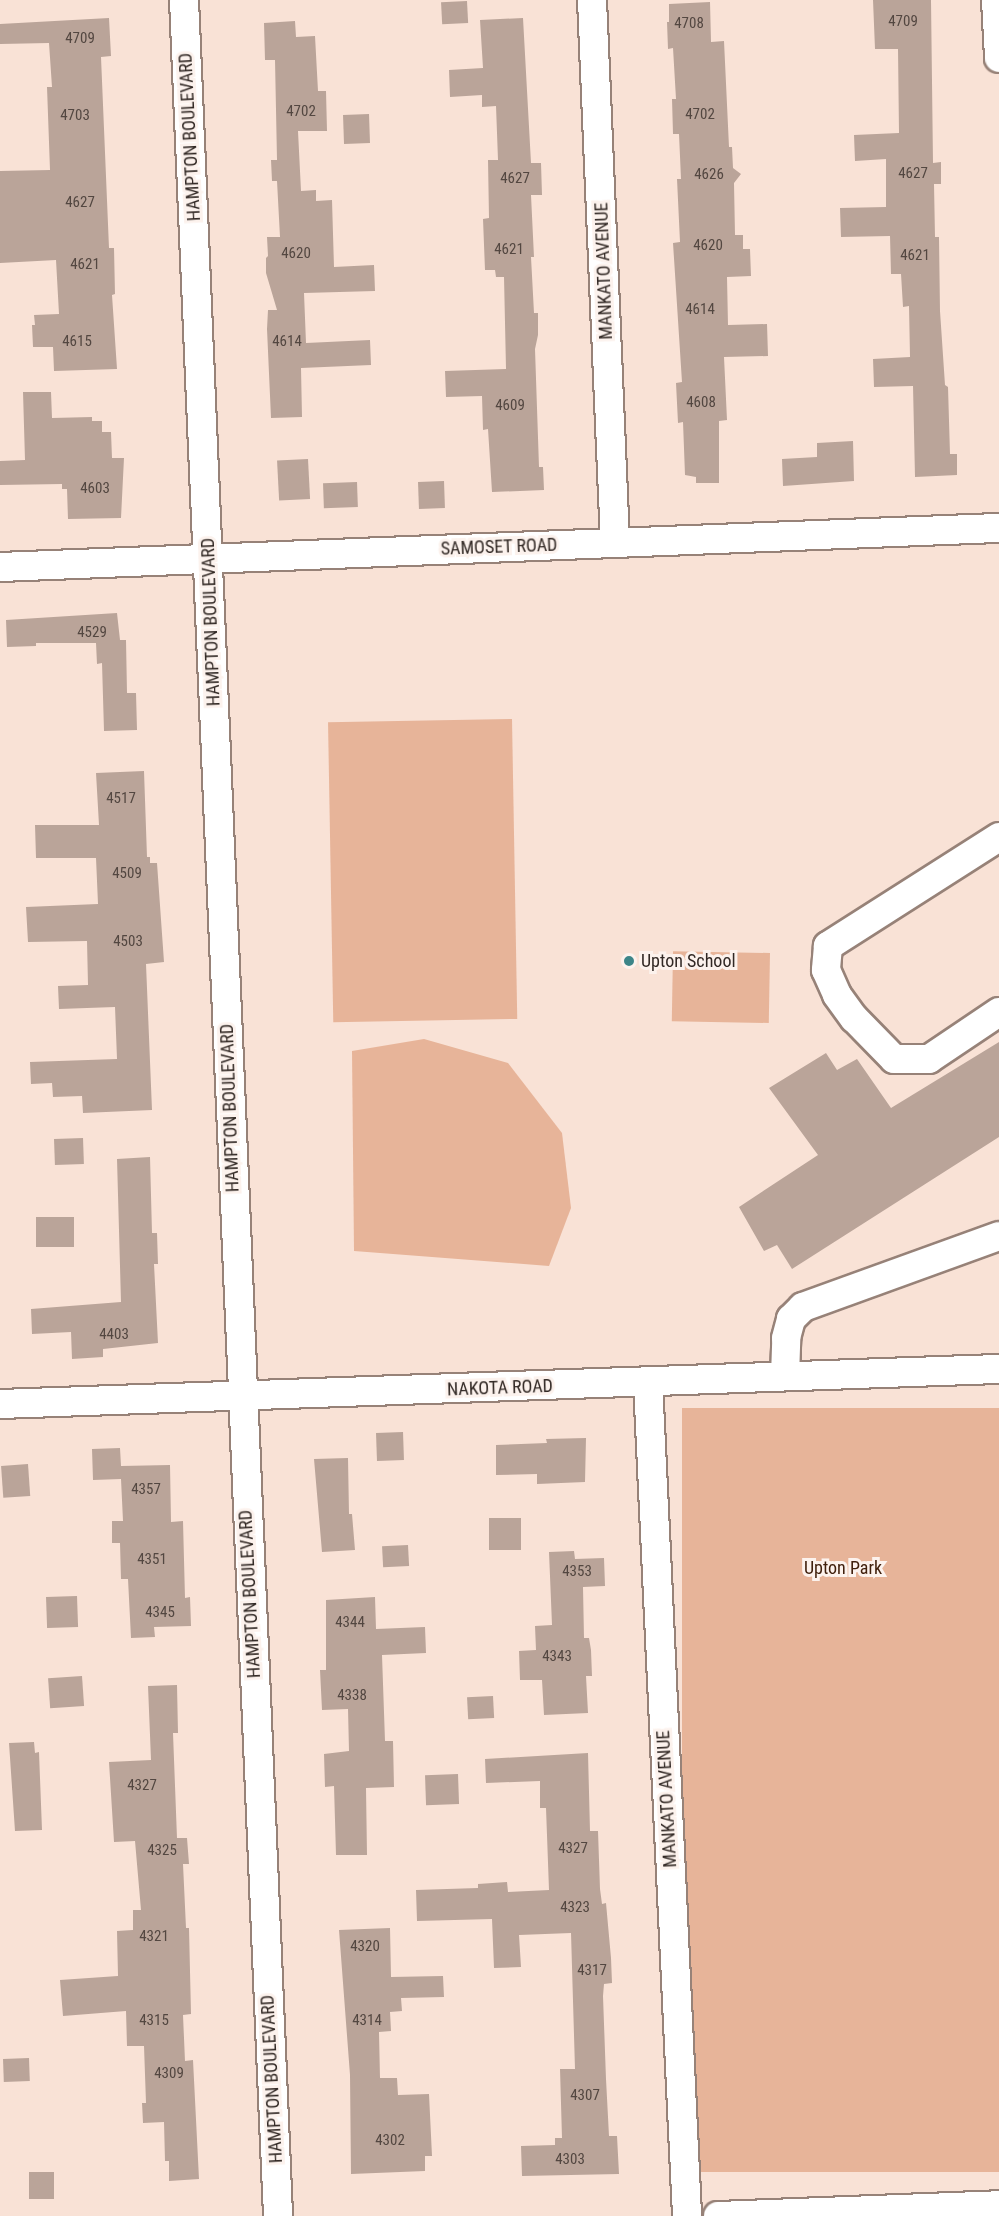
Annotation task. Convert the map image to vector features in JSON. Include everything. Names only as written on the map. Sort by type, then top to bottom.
[{"type":"street","name":"HAMPTON BOULEVARD","points":[[184,0],[278,2216]]},
{"type":"street","name":"MANKATO AVENUE","points":[[592,0],[615,543]]},
{"type":"street","points":[[996,0],[999,58]]},
{"type":"street","name":"SAMOSET ROAD","points":[[0,567],[999,528]]},
{"type":"street","points":[[999,837],[828,946],[826,970],[837,995],[854,1018],[894,1059],[928,1059],[999,1012]]},
{"type":"street","points":[[785,1376],[786,1338],[791,1319],[803,1307],[999,1236]]},
{"type":"street","name":"NAKOTA ROAD","points":[[0,1404],[999,1369]]},
{"type":"street","name":"MANKATO AVENUE","points":[[648,1382],[687,2216]]},
{"type":"street","points":[[718,2216],[999,2205]]},
{"type":"green space","points":[[512,719],[517,1019],[333,1022],[328,722]]},
{"type":"green space","points":[[673,951],[770,953],[769,1023],[672,1021]]},
{"type":"green space","points":[[424,1039],[508,1063],[562,1133],[571,1208],[549,1266],[354,1251],[352,1051]]},
{"type":"green space","name":"Upton Park","points":[[682,1408],[999,1408],[999,2172],[682,2172]]},
{"type":"building","points":[[873,0],[931,0],[933,163],[941,162],[941,184],[934,184],[935,237],[939,237],[940,311],[945,385],[948,387],[950,454],[957,454],[957,475],[915,477],[913,386],[874,387],[873,359],[910,357],[909,306],[903,307],[901,274],[891,274],[890,236],[841,237],[840,208],[886,207],[886,159],[855,161],[854,135],[899,133],[898,49],[875,49]]},
{"type":"building","points":[[467,1],[468,23],[442,24],[441,2]]},
{"type":"building","points":[[710,2],[711,42],[724,41],[729,147],[732,147],[733,168],[741,174],[734,183],[735,235],[743,235],[743,249],[750,249],[751,276],[727,277],[728,325],[767,324],[768,356],[724,357],[727,420],[719,421],[719,483],[696,483],[696,477],[685,475],[683,422],[678,423],[676,383],[682,382],[673,243],[680,242],[677,179],[681,179],[679,134],[673,134],[672,99],[676,99],[673,48],[668,49],[667,22],[669,22],[669,4]]},
{"type":"building","points":[[109,18],[111,56],[101,57],[109,248],[114,248],[115,294],[112,295],[117,369],[54,371],[53,347],[33,347],[32,325],[35,325],[34,315],[59,314],[56,260],[0,263],[0,171],[50,170],[47,87],[52,87],[49,43],[0,44],[0,24]]},
{"type":"building","points":[[523,18],[531,163],[541,163],[542,195],[531,195],[534,257],[531,257],[534,313],[538,313],[538,335],[535,349],[539,467],[543,467],[544,490],[492,492],[488,429],[483,430],[482,396],[446,397],[445,371],[506,369],[504,277],[496,277],[495,270],[485,270],[483,219],[489,218],[488,160],[498,160],[496,106],[482,107],[482,95],[450,97],[449,70],[483,68],[480,20]]},
{"type":"building","points":[[295,21],[296,37],[315,36],[318,91],[326,91],[327,131],[298,131],[301,191],[316,190],[316,201],[332,200],[334,267],[374,265],[375,291],[304,293],[306,343],[370,340],[371,365],[301,368],[302,417],[271,418],[268,310],[277,310],[266,273],[267,237],[280,237],[277,181],[272,181],[271,160],[277,160],[275,60],[265,60],[264,23]]},
{"type":"building","points":[[369,114],[370,143],[344,144],[343,115]]},
{"type":"building","points":[[23,392],[51,392],[52,418],[92,417],[92,421],[102,421],[102,432],[111,432],[112,458],[124,458],[121,518],[68,519],[67,489],[62,489],[62,484],[0,485],[0,461],[25,460]]},
{"type":"building","points":[[853,441],[854,481],[783,486],[782,459],[817,457],[817,443]]},
{"type":"building","points":[[308,459],[310,499],[279,501],[277,461]]},
{"type":"building","points":[[444,481],[445,508],[419,509],[418,482]]},
{"type":"building","points":[[357,482],[358,507],[324,508],[323,483]]},
{"type":"building","points":[[117,613],[120,640],[126,640],[127,693],[136,693],[137,730],[104,731],[102,663],[97,664],[96,643],[36,643],[36,646],[7,647],[6,620]]},
{"type":"building","points":[[144,771],[147,857],[150,857],[150,863],[157,863],[164,962],[146,964],[152,1110],[83,1113],[82,1096],[53,1097],[52,1083],[31,1084],[30,1062],[117,1059],[115,1007],[59,1009],[58,986],[88,985],[87,941],[28,942],[26,907],[98,904],[96,858],[36,858],[35,825],[99,825],[96,773]]},
{"type":"building","points":[[999,1042],[999,1137],[792,1269],[777,1245],[764,1251],[739,1207],[818,1155],[769,1088],[826,1053],[837,1070],[857,1059],[891,1108]]},
{"type":"building","points":[[83,1138],[84,1164],[55,1165],[54,1139]]},
{"type":"building","points":[[150,1157],[152,1233],[157,1233],[158,1264],[154,1264],[158,1343],[103,1349],[103,1357],[72,1359],[71,1332],[32,1334],[31,1309],[121,1302],[117,1159]]},
{"type":"building","points":[[36,1217],[74,1217],[74,1247],[36,1247]]},
{"type":"building","points":[[403,1432],[404,1460],[377,1461],[376,1433]]},
{"type":"building","points":[[586,1438],[585,1482],[537,1484],[537,1474],[496,1475],[496,1445],[547,1443],[546,1439]]},
{"type":"building","points":[[120,1448],[121,1466],[170,1465],[171,1522],[183,1521],[185,1598],[190,1597],[191,1626],[154,1627],[155,1637],[131,1638],[128,1579],[121,1579],[120,1543],[112,1543],[112,1521],[123,1521],[121,1479],[93,1480],[92,1449]]},
{"type":"building","points":[[348,1458],[349,1514],[352,1514],[355,1550],[322,1552],[314,1459]]},
{"type":"building","points":[[28,1464],[30,1496],[3,1498],[1,1466]]},
{"type":"building","points":[[489,1518],[521,1518],[521,1550],[489,1550]]},
{"type":"building","points":[[408,1545],[409,1566],[383,1567],[382,1546]]},
{"type":"building","points":[[574,1551],[575,1559],[604,1558],[605,1586],[583,1587],[584,1638],[589,1638],[591,1650],[592,1676],[586,1676],[588,1713],[544,1715],[542,1680],[520,1680],[519,1651],[536,1650],[535,1626],[552,1625],[549,1552]]},
{"type":"building","points":[[77,1596],[78,1627],[47,1628],[46,1597]]},
{"type":"building","points":[[375,1597],[376,1629],[425,1627],[426,1653],[382,1655],[385,1741],[393,1741],[394,1787],[366,1788],[367,1855],[336,1855],[334,1786],[325,1787],[324,1754],[349,1751],[348,1709],[322,1710],[320,1670],[326,1670],[326,1600]]},
{"type":"building","points":[[82,1676],[84,1706],[50,1708],[48,1678]]},
{"type":"building","points":[[177,1685],[178,1733],[173,1733],[177,1838],[187,1838],[189,1864],[183,1864],[186,1928],[189,1928],[191,2014],[183,2015],[185,2061],[193,2060],[199,2179],[169,2181],[169,2161],[165,2161],[164,2122],[143,2123],[142,2103],[146,2103],[144,2046],[127,2046],[126,2011],[63,2016],[60,1980],[118,1976],[117,1931],[133,1930],[133,1910],[141,1910],[135,1841],[114,1842],[109,1762],[151,1760],[148,1686]]},
{"type":"building","points":[[493,1696],[494,1718],[468,1719],[467,1697]]},
{"type":"building","points":[[34,1742],[35,1753],[39,1752],[42,1830],[15,1831],[9,1743]]},
{"type":"building","points":[[588,1753],[590,1831],[598,1831],[600,1889],[602,1904],[606,1903],[611,1958],[612,1983],[604,1984],[603,1996],[606,2079],[609,2136],[617,2136],[619,2174],[522,2176],[521,2146],[555,2145],[555,2138],[562,2138],[560,2069],[575,2069],[571,1933],[519,1935],[521,1967],[494,1968],[492,1919],[417,1921],[416,1890],[478,1888],[478,1884],[507,1882],[508,1892],[549,1890],[546,1808],[540,1808],[540,1781],[486,1783],[485,1759]]},
{"type":"building","points":[[458,1774],[459,1804],[426,1805],[425,1775]]},
{"type":"building","points":[[390,1928],[391,1977],[443,1976],[444,1997],[401,1998],[402,2011],[390,2012],[391,2031],[379,2032],[380,2078],[397,2078],[398,2095],[429,2094],[432,2156],[425,2156],[425,2171],[351,2174],[350,2075],[339,1930]]},
{"type":"building","points":[[29,2058],[30,2081],[4,2082],[3,2059]]},
{"type":"building","points":[[29,2172],[54,2172],[54,2199],[29,2199]]},
{"type":"place","name":"Upton School","points":[[629,961]]}]
